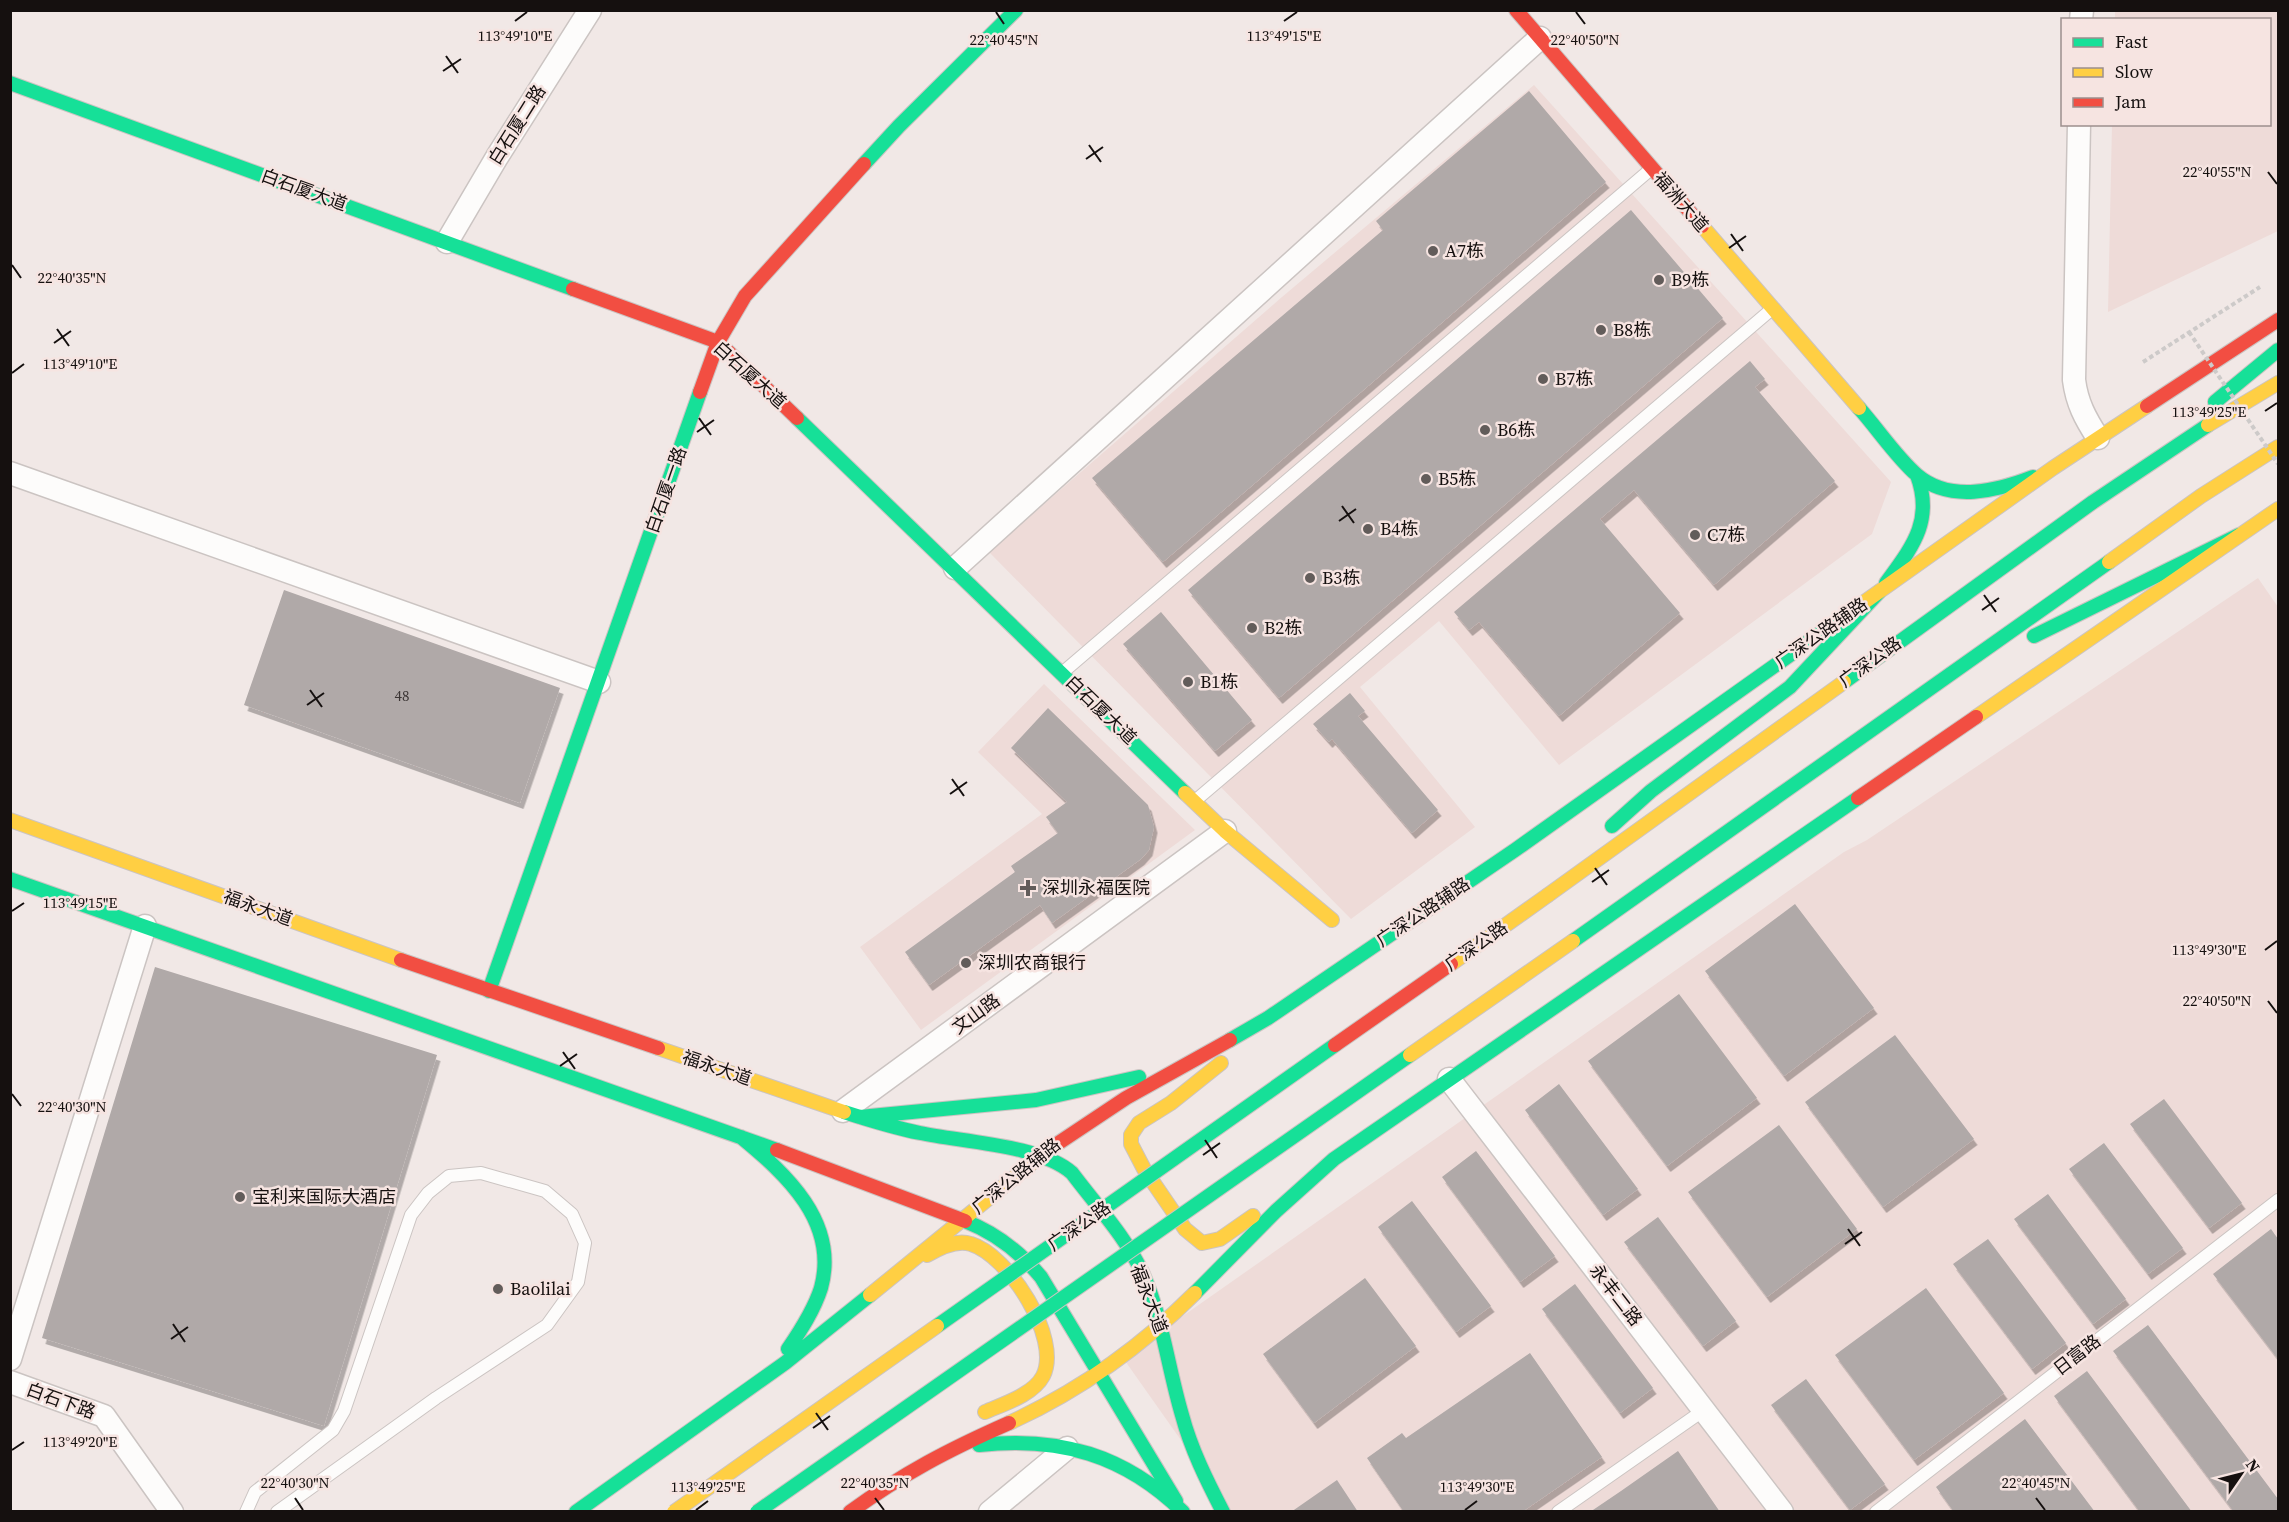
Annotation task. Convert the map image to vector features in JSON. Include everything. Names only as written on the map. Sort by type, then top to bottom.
[{"type":"main road","name":"白石厦一路","points":[[489,991],[718,342],[745,296],[899,126],[1016,10]]},
{"type":"main road","name":"福洲大道","points":[[1516,10],[1917,475]]},
{"type":"main road","name":"白石厦大道","points":[[10,83],[718,342],[1225,831],[1332,920]]},
{"type":"main road","name":"广深公路辅路","points":[[576,1512],[740,1396],[884,1285],[1040,1155],[1090,1121],[1268,1018],[1515,850],[2053,468],[2278,320]]},
{"type":"main road","points":[[2093,502],[2278,350]]},
{"type":"main road","name":"广深公路","points":[[674,1512],[1548,895],[2093,502],[2216,420],[2278,383]]},
{"type":"main road","points":[[757,1512],[1946,680],[2201,496],[2278,447]]},
{"type":"main road","points":[[1917,475],[1946,489],[1966,493],[2006,488],[2053,468]]},
{"type":"main road","points":[[1548,895],[1600,838],[1651,791],[1790,687],[1879,592],[1914,545],[1922,522],[1924,490],[1917,475]]},
{"type":"main road","points":[[1268,1018],[1203,1080],[1134,1129],[1131,1144],[1136,1155],[1185,1229],[1202,1243],[1211,1242],[1230,1233],[1280,1194],[2278,509]]},
{"type":"main road","points":[[1946,680],[2239,535]]},
{"type":"main road","name":"福永大道","points":[[10,820],[489,991],[851,1114],[919,1133],[1040,1155],[1062,1164],[1072,1173],[1124,1242],[1142,1273],[1162,1324],[1182,1416],[1194,1450],[1223,1512]]},
{"type":"main road","points":[[10,879],[741,1137],[988,1230],[1025,1258],[1054,1296],[1159,1476],[1183,1512]]},
{"type":"main road","points":[[851,1114],[1071,1096],[1201,1058]]},
{"type":"main road","points":[[740,1396],[766,1372],[805,1327],[818,1302],[823,1278],[824,1250],[820,1227],[793,1181],[776,1164],[741,1137]]},
{"type":"main road","points":[[850,1512],[936,1456],[1042,1408],[1100,1373],[1162,1324],[1221,1269],[1276,1211],[1334,1159]]},
{"type":"main road","points":[[884,1285],[930,1253],[945,1246],[960,1243],[984,1249],[1008,1272],[1021,1291],[1046,1339],[1048,1353],[1044,1375],[1020,1394],[972,1418]]},
{"type":"main road","points":[[936,1456],[961,1449],[1005,1442],[1067,1448],[1100,1457],[1143,1477],[1161,1490],[1183,1512]]},
{"type":"main road","points":[[876,1493],[911,1456]]},
{"type":"street","name":"白石厦二路","points":[[447,242],[496,157],[590,10]]},
{"type":"street","points":[[954,568],[1540,38]]},
{"type":"street","points":[[2079,126],[2074,380],[2076,398],[2082,414],[2098,438]]},
{"type":"street","points":[[10,473],[599,682]]},
{"type":"street","name":"文山路","points":[[851,1114],[1225,831]]},
{"type":"street","points":[[10,1359],[145,926]]},
{"type":"street","name":"永丰二路","points":[[1449,1079],[1782,1512]]},
{"type":"street","name":"白石下路","points":[[10,1382],[104,1416],[172,1512]]},
{"type":"street","points":[[990,1512],[1067,1448]]},
{"type":"lane","points":[[1062,673],[1652,168]]},
{"type":"lane","points":[[1195,801],[1773,308]]},
{"type":"lane","points":[[246,1512],[255,1492],[333,1430],[344,1411],[411,1215],[428,1193],[449,1176],[481,1173],[545,1191],[572,1214],[585,1243],[578,1282],[547,1326],[436,1398],[277,1512]]},
{"type":"lane","name":"日富路","points":[[1876,1512],[2278,1200]]},
{"type":"lane","points":[[1558,1512],[1704,1410]]},
{"type":"path","points":[[2143,362],[2260,287]]},
{"type":"path","points":[[2189,332],[2278,464]]},
{"type":"shaded area","points":[[2115,11],[2278,11],[2278,231],[2108,312],[2112,126],[2271,126],[2271,18],[2115,18]]},
{"type":"shaded area","points":[[1534,85],[1891,482],[1872,534],[1559,765],[1439,621],[1360,687],[1475,827],[1351,919],[989,552],[1282,297]]},
{"type":"shaded area","points":[[2258,578],[2278,607],[2278,1511],[1231,1511],[1123,1358],[1844,852],[1867,840]]},
{"type":"shaded area","name":"深圳永福医院","points":[[1044,684],[1195,830],[921,1030],[860,947],[1042,814],[978,752]]},
{"type":"building","points":[[1529,91],[1606,182],[1163,562],[1092,478],[1383,230],[1376,221]]},
{"type":"building","points":[[1631,210],[1723,318],[1279,698],[1188,590]]},
{"type":"building","points":[[1750,361],[1765,379],[1755,387],[1835,481],[1714,585],[1634,490],[1600,519],[1680,613],[1559,716],[1479,622],[1469,630],[1454,612]]},
{"type":"building","points":[[284,590],[560,688],[520,803],[244,705]]},
{"type":"building","name":"B1栋","points":[[1161,612],[1252,720],[1215,751],[1123,644]]},
{"type":"building","points":[[1350,693],[1365,711],[1358,716],[1438,810],[1412,833],[1332,739],[1329,742],[1313,724]]},
{"type":"building","points":[[1048,708],[1148,805],[1154,827],[1149,850],[1141,859],[1052,923],[1040,905],[929,985],[905,952],[1015,872],[1011,866],[1058,833],[1046,817],[1067,802],[1011,748]]},
{"type":"building","points":[[1795,904],[1874,1008],[1784,1076],[1705,971]]},
{"type":"building","name":"宝利来国际大酒店","points":[[155,967],[437,1055],[324,1426],[42,1338]]},
{"type":"building","points":[[1679,994],[1757,1098],[1667,1166],[1588,1061]]},
{"type":"building","points":[[1895,1035],[1974,1139],[1883,1207],[1805,1102]]},
{"type":"building","points":[[1559,1084],[1638,1189],[1603,1215],[1525,1110]]},
{"type":"building","points":[[2164,1099],[2242,1203],[2209,1228],[2130,1124]]},
{"type":"building","points":[[1779,1125],[1857,1229],[1767,1297],[1688,1192]]},
{"type":"building","points":[[2104,1143],[2183,1248],[2148,1274],[2069,1169]]},
{"type":"building","points":[[1476,1151],[1555,1256],[1520,1282],[1442,1177]]},
{"type":"building","points":[[2048,1194],[2126,1299],[2093,1324],[2014,1219]]},
{"type":"building","points":[[1412,1201],[1491,1306],[1456,1332],[1378,1227]]},
{"type":"building","points":[[1658,1217],[1736,1321],[1703,1346],[1624,1242]]},
{"type":"building","points":[[2271,1229],[2278,1239],[2278,1359],[2213,1274]]},
{"type":"building","points":[[1988,1239],[2066,1343],[2032,1369],[1953,1264]]},
{"type":"building","points":[[1365,1278],[1416,1346],[1314,1423],[1263,1354]]},
{"type":"building","points":[[1575,1284],[1653,1388],[1620,1413],[1542,1309]]},
{"type":"building","points":[[1926,1288],[2004,1393],[1914,1460],[1835,1355]]},
{"type":"building","points":[[2148,1325],[2278,1499],[2278,1512],[2234,1512],[2113,1351]]},
{"type":"building","points":[[1530,1353],[1602,1457],[1522,1512],[1404,1512],[1367,1458],[1402,1433],[1406,1438]]},
{"type":"building","points":[[2087,1371],[2192,1512],[2140,1512],[2054,1396]]},
{"type":"building","points":[[1806,1379],[1885,1484],[1850,1510],[1771,1405]]},
{"type":"building","points":[[2025,1419],[2095,1512],[1954,1512],[1936,1487]]},
{"type":"building","points":[[1678,1451],[1720,1512],[1590,1512],[1621,1491]]},
{"type":"building","points":[[1337,1480],[1358,1512],[1291,1512]]},
{"type":"traffic: fast","points":[[864,164],[1016,10]]},
{"type":"traffic: fast","points":[[10,83],[573,289]]},
{"type":"traffic: fast","points":[[2215,402],[2278,350]]},
{"type":"traffic: fast","points":[[489,991],[700,392]]},
{"type":"traffic: fast","points":[[1859,408],[1902,460],[1930,484],[1959,492],[1974,492],[2004,487],[2033,477]]},
{"type":"traffic: fast","points":[[797,418],[1185,793]]},
{"type":"traffic: fast","points":[[1844,682],[2093,502],[2208,425]]},
{"type":"traffic: fast","points":[[1886,583],[1912,545],[1922,520],[1922,491],[1917,475]]},
{"type":"traffic: fast","points":[[2034,636],[2239,535]]},
{"type":"traffic: fast","points":[[1573,941],[2109,562]]},
{"type":"traffic: fast","points":[[1612,826],[1651,791],[1790,687],[1879,592]]},
{"type":"traffic: fast","points":[[1230,1040],[1268,1018],[1515,850],[1856,608]]},
{"type":"traffic: fast","points":[[1195,1293],[1276,1211],[1334,1159],[1858,798]]},
{"type":"traffic: fast","points":[[10,879],[777,1150]]},
{"type":"traffic: fast","points":[[937,1326],[1335,1045]]},
{"type":"traffic: fast","points":[[757,1512],[1410,1055]]},
{"type":"traffic: fast","points":[[860,1117],[1036,1100],[1139,1077]]},
{"type":"traffic: fast","points":[[844,1112],[911,1131],[1021,1150],[1041,1156],[1072,1173],[1119,1234],[1143,1274],[1156,1309],[1190,1440],[1223,1512]]},
{"type":"traffic: fast","points":[[741,1137],[775,1167],[805,1202],[822,1242],[825,1264],[821,1288],[811,1312],[788,1349]]},
{"type":"traffic: fast","points":[[965,1221],[1007,1244],[1041,1277],[1176,1501]]},
{"type":"traffic: fast","points":[[576,1512],[785,1363],[870,1295]]},
{"type":"traffic: fast","points":[[979,1445],[1036,1444],[1063,1447],[1089,1454],[1114,1463],[1138,1476],[1161,1492],[1183,1512]]},
{"type":"traffic: slow","points":[[1702,226],[1859,408]]},
{"type":"traffic: slow","points":[[2208,425],[2278,383]]},
{"type":"traffic: slow","points":[[1856,608],[2053,468],[2147,406]]},
{"type":"traffic: slow","points":[[2109,562],[2201,496],[2278,447]]},
{"type":"traffic: slow","points":[[1976,717],[2278,509]]},
{"type":"traffic: slow","points":[[1548,895],[1844,682]]},
{"type":"traffic: slow","points":[[1185,793],[1225,831],[1332,920]]},
{"type":"traffic: slow","points":[[10,820],[401,960]]},
{"type":"traffic: slow","points":[[1451,964],[1548,895]]},
{"type":"traffic: slow","points":[[1410,1055],[1573,941]]},
{"type":"traffic: slow","points":[[658,1048],[844,1112]]},
{"type":"traffic: slow","points":[[1221,1063],[1171,1103],[1139,1123],[1131,1135],[1131,1144],[1144,1169],[1185,1229],[1202,1243],[1220,1239],[1253,1216]]},
{"type":"traffic: slow","points":[[870,1295],[1048,1150]]},
{"type":"traffic: slow","points":[[927,1255],[954,1243],[971,1244],[985,1251],[1001,1264],[1015,1281],[1038,1320],[1045,1341],[1047,1360],[1043,1376],[1025,1394],[985,1412]]},
{"type":"traffic: slow","points":[[1009,1423],[1060,1397],[1108,1366],[1153,1332],[1195,1293]]},
{"type":"traffic: slow","points":[[674,1512],[937,1326]]},
{"type":"traffic: jam","points":[[1516,10],[1702,226]]},
{"type":"traffic: jam","points":[[700,392],[718,342],[745,296],[864,164]]},
{"type":"traffic: jam","points":[[573,289],[718,342],[797,418]]},
{"type":"traffic: jam","points":[[2147,406],[2278,320]]},
{"type":"traffic: jam","points":[[1858,798],[1976,717]]},
{"type":"traffic: jam","points":[[401,960],[658,1048]]},
{"type":"traffic: jam","points":[[1335,1045],[1451,964]]},
{"type":"traffic: jam","points":[[1048,1150],[1126,1098],[1230,1040]]},
{"type":"traffic: jam","points":[[777,1150],[965,1221]]},
{"type":"traffic: jam","points":[[850,1512],[889,1485],[927,1463],[1009,1423]]},
{"type":"place","name":"A7栋","points":[[1433,251]]},
{"type":"place","name":"B9栋","points":[[1659,280]]},
{"type":"place","name":"B8栋","points":[[1601,330]]},
{"type":"place","name":"B7栋","points":[[1543,379]]},
{"type":"place","name":"B6栋","points":[[1485,430]]},
{"type":"place","name":"B5栋","points":[[1426,479]]},
{"type":"place","name":"B4栋","points":[[1368,529]]},
{"type":"place","name":"C7栋","points":[[1695,535]]},
{"type":"place","name":"B3栋","points":[[1310,578]]},
{"type":"place","name":"B2栋","points":[[1252,628]]},
{"type":"place","name":"B1栋","points":[[1188,682]]},
{"type":"place","name":"深圳永福医院","points":[[1028,888]]},
{"type":"place","name":"深圳农商银行","points":[[966,963]]},
{"type":"place","name":"宝利来国际大酒店","points":[[240,1197]]},
{"type":"place","name":"Baolilai","points":[[498,1289]]}]
